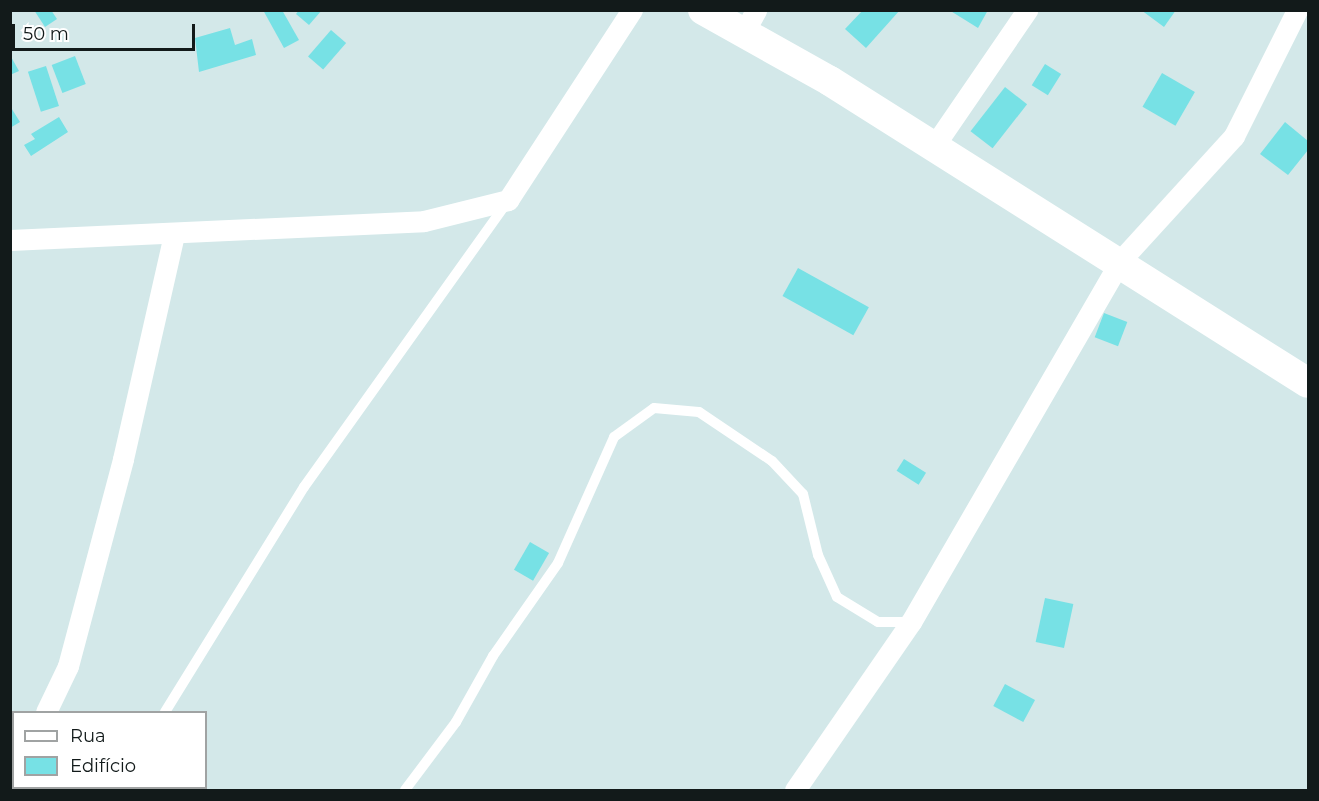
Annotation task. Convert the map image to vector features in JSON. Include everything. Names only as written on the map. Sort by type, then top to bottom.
[{"type":"street","points":[[10,240],[424,221],[508,200],[632,10]]},
{"type":"street","points":[[703,10],[750,21],[934,146],[1120,261],[1308,383]]},
{"type":"street","points":[[934,146],[1028,10]]},
{"type":"street","points":[[795,790],[911,622],[1120,261],[1234,136],[1297,10]]},
{"type":"street","points":[[46,711],[68,666],[111,505],[174,234]]},
{"type":"lane","points":[[166,711],[304,487],[508,200]]},
{"type":"lane","points":[[405,790],[456,722],[493,656],[558,563],[614,436],[654,408],[699,412],[772,461],[803,494],[818,555],[837,597],[878,622],[911,622]]},
{"type":"building","points":[[34,10],[51,10],[57,19],[45,27]]},
{"type":"building","points":[[263,10],[282,10],[299,40],[284,48]]},
{"type":"building","points":[[299,10],[322,10],[309,25],[296,14]]},
{"type":"building","points":[[863,10],[900,10],[866,48],[845,29]]},
{"type":"building","points":[[949,10],[988,10],[978,28]]},
{"type":"building","points":[[1141,10],[1176,10],[1164,27]]},
{"type":"building","points":[[230,28],[235,45],[252,39],[256,55],[199,72],[195,38]]},
{"type":"building","points":[[331,30],[346,43],[323,70],[308,56]]},
{"type":"building","points":[[10,55],[19,71],[10,75]]},
{"type":"building","points":[[75,56],[86,84],[62,93],[52,65]]},
{"type":"building","points":[[1045,64],[1061,74],[1048,95],[1032,85]]},
{"type":"building","points":[[46,66],[59,106],[41,112],[28,72]]},
{"type":"building","points":[[1162,73],[1195,92],[1175,126],[1142,107]]},
{"type":"building","points":[[1005,87],[1027,104],[993,148],[971,131]]},
{"type":"building","points":[[10,106],[20,122],[10,128]]},
{"type":"building","points":[[59,117],[68,132],[31,156],[24,145],[35,139],[31,134]]},
{"type":"building","points":[[1285,122],[1308,141],[1308,150],[1288,175],[1260,154]]},
{"type":"building","points":[[798,268],[869,307],[853,335],[782,296]]},
{"type":"building","points":[[1104,313],[1127,322],[1118,346],[1095,337]]},
{"type":"building","points":[[904,459],[926,473],[919,485],[897,471]]},
{"type":"building","points":[[530,542],[549,553],[533,581],[514,570]]},
{"type":"building","points":[[1045,598],[1073,604],[1064,648],[1036,642]]},
{"type":"building","points":[[1005,684],[1035,700],[1023,722],[993,706]]}]
